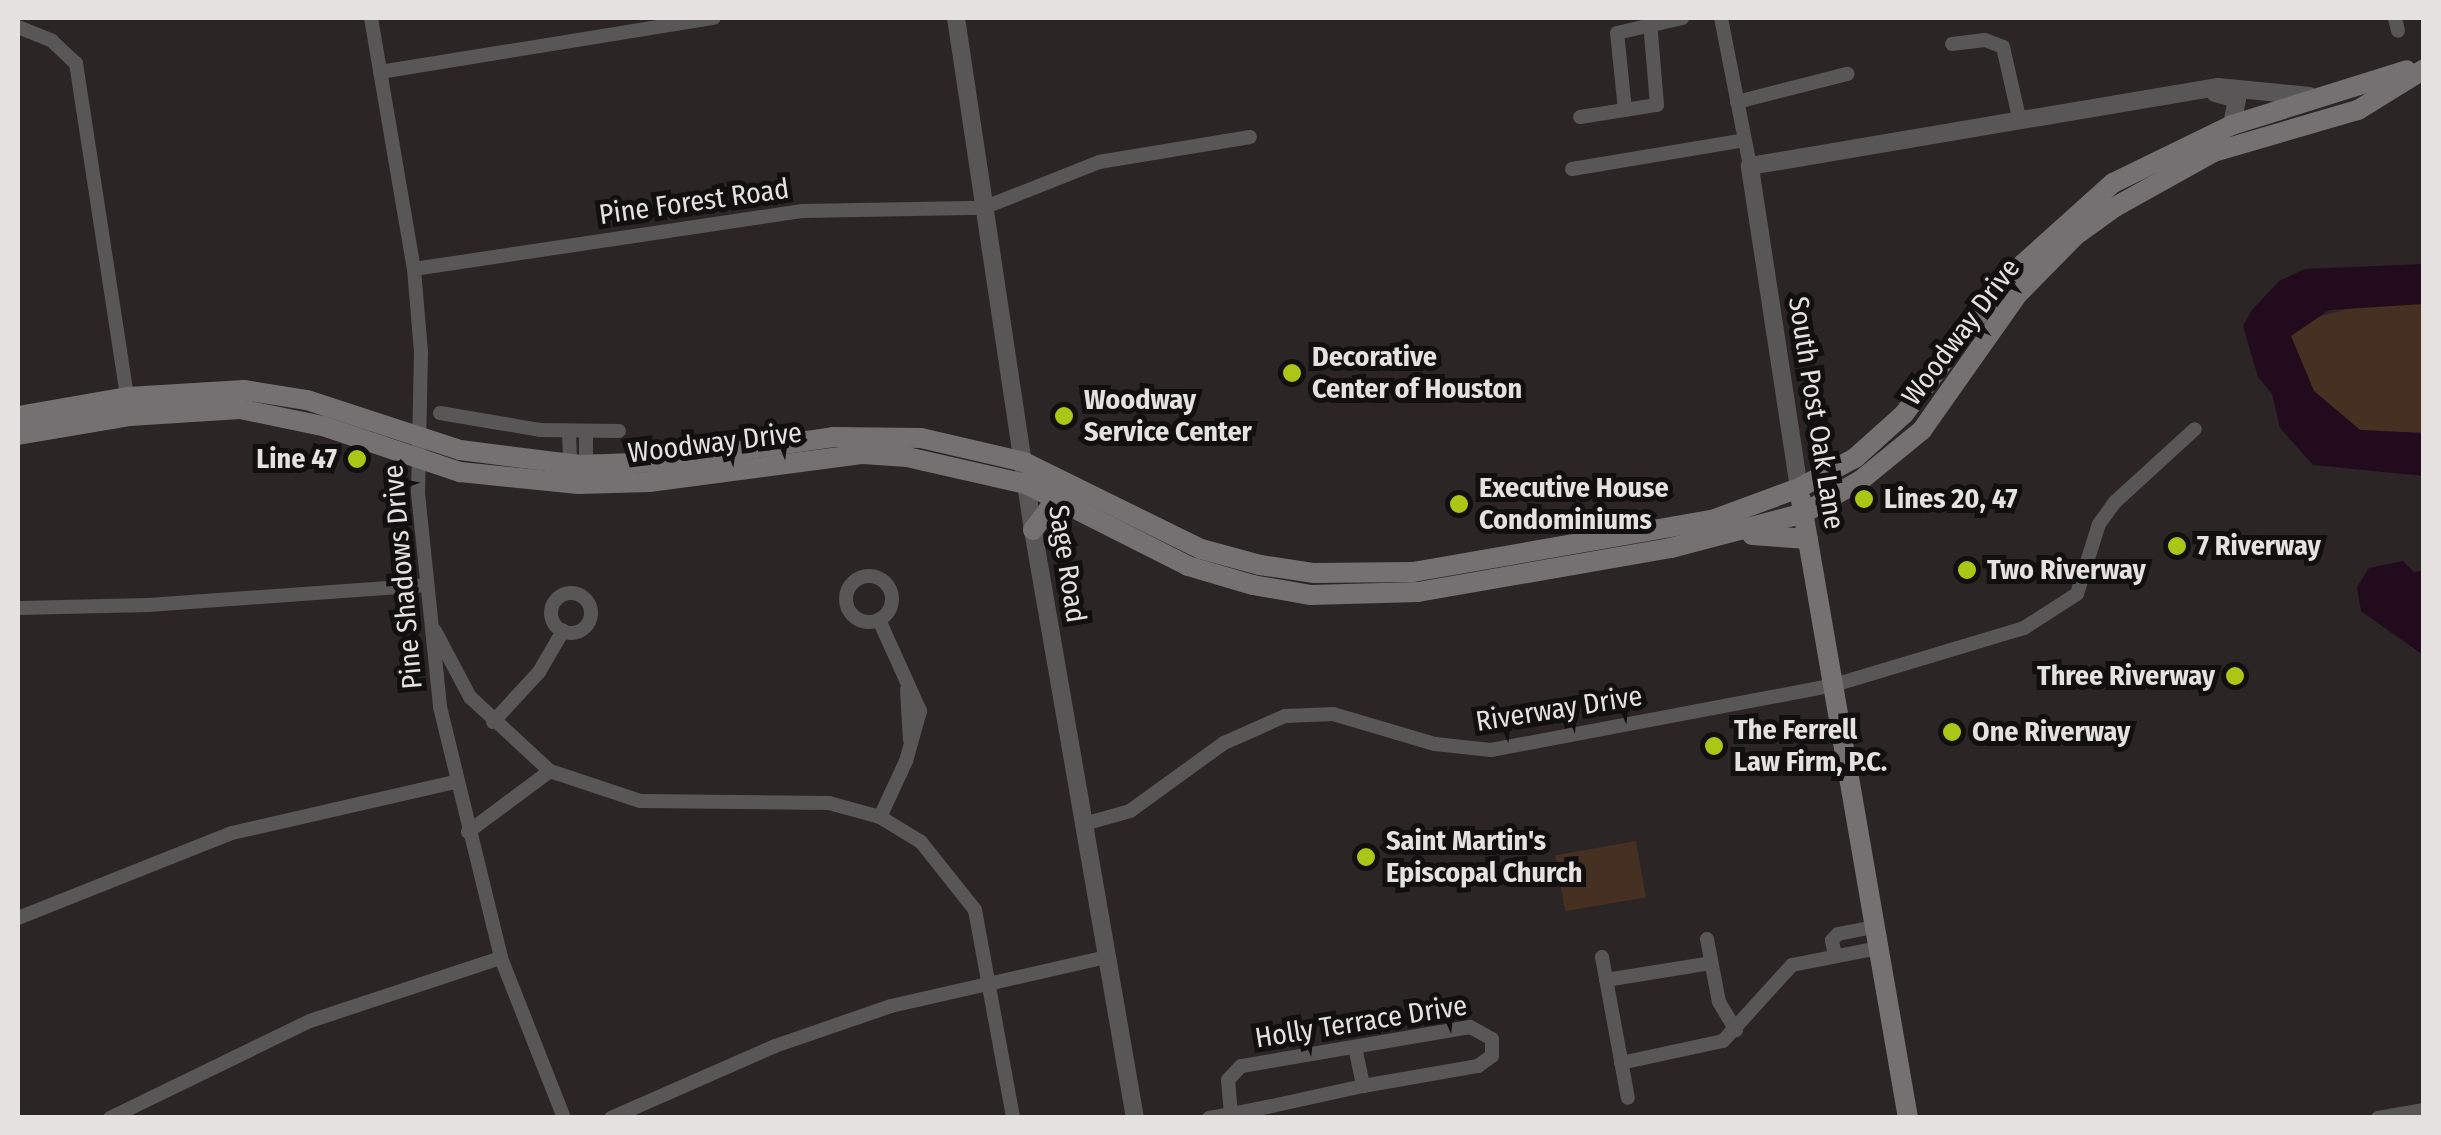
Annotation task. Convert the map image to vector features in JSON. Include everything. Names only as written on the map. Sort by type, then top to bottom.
[{"type":"main road","name":"Woodway Drive","points":[[2196,150],[2232,124],[2315,96],[2424,67]]},
{"type":"main road","name":"Woodway Drive","points":[[1025,473],[1064,503],[1188,566],[1252,586],[1311,595],[1740,534],[1804,512],[1862,480],[1922,430],[1975,341],[2004,280],[2069,230],[2113,183],[2196,150],[2358,110],[2424,67]]},
{"type":"main road","name":"Woodway Drive","points":[[1602,551],[1740,512],[1799,488],[1856,458],[1975,341]]},
{"type":"main road","name":"Woodway Drive","points":[[18,435],[194,390],[274,394],[498,478],[579,475],[862,444],[945,463],[1025,473],[1201,549],[1314,573],[1403,583]]},
{"type":"main road","name":"Woodway Drive","points":[[18,416],[129,406],[240,409],[416,450]]},
{"type":"main road","name":"South Post Oak Lane","points":[[1799,488],[1908,1118]]},
{"type":"main road","points":[[1033,530],[1048,510],[1064,503]]},
{"type":"main road","points":[[1740,534],[1808,539]]},
{"type":"street","name":"Pine Shadows Drive","points":[[370,18],[414,269],[421,352],[416,450],[426,584],[454,782],[501,958],[564,1118]]},
{"type":"street","points":[[380,72],[714,18]]},
{"type":"street","name":"Sage Road","points":[[956,18],[1033,530],[1135,1118]]},
{"type":"street","points":[[1625,110],[1614,39],[1622,28],[1682,18]]},
{"type":"street","points":[[1721,18],[1750,166],[2236,86],[2274,96],[2315,96]]},
{"type":"street","points":[[1580,117],[1657,105],[1650,22]]},
{"type":"street","points":[[18,27],[52,41],[76,63],[129,406]]},
{"type":"street","points":[[1952,44],[1985,40],[2003,47],[2020,122]]},
{"type":"street","points":[[1737,102],[1846,74]]},
{"type":"street","points":[[2200,92],[2237,99],[2232,124]]},
{"type":"street","points":[[983,208],[1099,162],[1250,137]]},
{"type":"street","points":[[1572,169],[1745,140]]},
{"type":"street","name":"South Post Oak Lane","points":[[1750,166],[1799,488]]},
{"type":"street","name":"Pine Forest Road","points":[[414,269],[803,211],[983,208]]},
{"type":"street","points":[[440,413],[569,431],[620,431]]},
{"type":"street","name":"Riverway Drive","points":[[1084,824],[1130,811],[1224,743],[1285,716],[1334,714],[1435,744],[1491,750],[1834,685],[2054,613],[2077,594],[2099,524],[2115,502],[2195,429]]},
{"type":"street","points":[[569,431],[570,456],[579,475]]},
{"type":"street","points":[[579,475],[586,457],[586,432]]},
{"type":"street","points":[[18,608],[149,606],[426,584]]},
{"type":"street","points":[[879,620],[907,690],[920,711],[880,817]]},
{"type":"street","points":[[430,622],[470,697],[550,771],[640,801],[684,805],[785,798],[880,817],[921,842],[961,886],[975,910],[1013,1118]]},
{"type":"street","points":[[494,722],[539,672],[564,631]]},
{"type":"street","points":[[468,832],[550,771]]},
{"type":"street","points":[[18,918],[39,906],[232,833],[454,782]]},
{"type":"street","points":[[18,905],[39,906]]},
{"type":"street","points":[[1622,1063],[1700,1049],[1736,1030],[1792,965],[1835,956],[1832,940],[1838,934],[1877,938]]},
{"type":"street","points":[[1706,938],[1719,1002],[1736,1030]]},
{"type":"street","points":[[611,1118],[775,1046],[990,979],[1106,957]]},
{"type":"street","points":[[1602,957],[1628,1098]]},
{"type":"street","points":[[110,1118],[310,1021],[501,958]]},
{"type":"street","points":[[1606,980],[1711,963]]},
{"type":"street","name":"Holly Terrace Drive","points":[[1209,1118],[1231,1114],[1363,1086],[1478,1066],[1492,1056],[1493,1043],[1474,1027],[1237,1067],[1228,1080],[1231,1114]]},
{"type":"street","points":[[1355,1046],[1363,1086]]},
{"type":"street","points":[[2378,1118],[2424,1110]]},
{"type":"shaded area","points":[[2423,264],[2423,304],[2329,310],[2291,336],[2314,391],[2360,430],[2423,433],[2423,476],[2313,465],[2280,428],[2272,394],[2258,377],[2243,326],[2279,281],[2305,269]]},
{"type":"shaded area","points":[[2365,304],[2423,304],[2423,433],[2360,430],[2314,391],[2292,351],[2291,335],[2304,321]]},
{"type":"shaded area","points":[[2403,561],[2414,572],[2423,571],[2423,655],[2361,611],[2357,587],[2369,568]]},
{"type":"shaded area","points":[[1636,841],[1646,897],[1565,911],[1555,855]]},
{"type":"place","name":"Decorative Center of Houston","points":[[1292,373]]},
{"type":"place","name":"Woodway Service Center","points":[[1064,416]]},
{"type":"place","name":"Line 47","points":[[357,459]]},
{"type":"place","name":"Lines 20, 47","points":[[1864,499]]},
{"type":"place","name":"Executive House Condominiums","points":[[1459,504]]},
{"type":"place","name":"7 Riverway","points":[[2177,546]]},
{"type":"place","name":"Two Riverway","points":[[1967,570]]},
{"type":"place","name":"Three Riverway","points":[[2235,676]]},
{"type":"place","name":"One Riverway","points":[[1952,732]]},
{"type":"place","name":"The Ferrell Law Firm, P.C.","points":[[1714,746]]},
{"type":"place","name":"Saint Martin's Episcopal Church","points":[[1366,857]]}]
